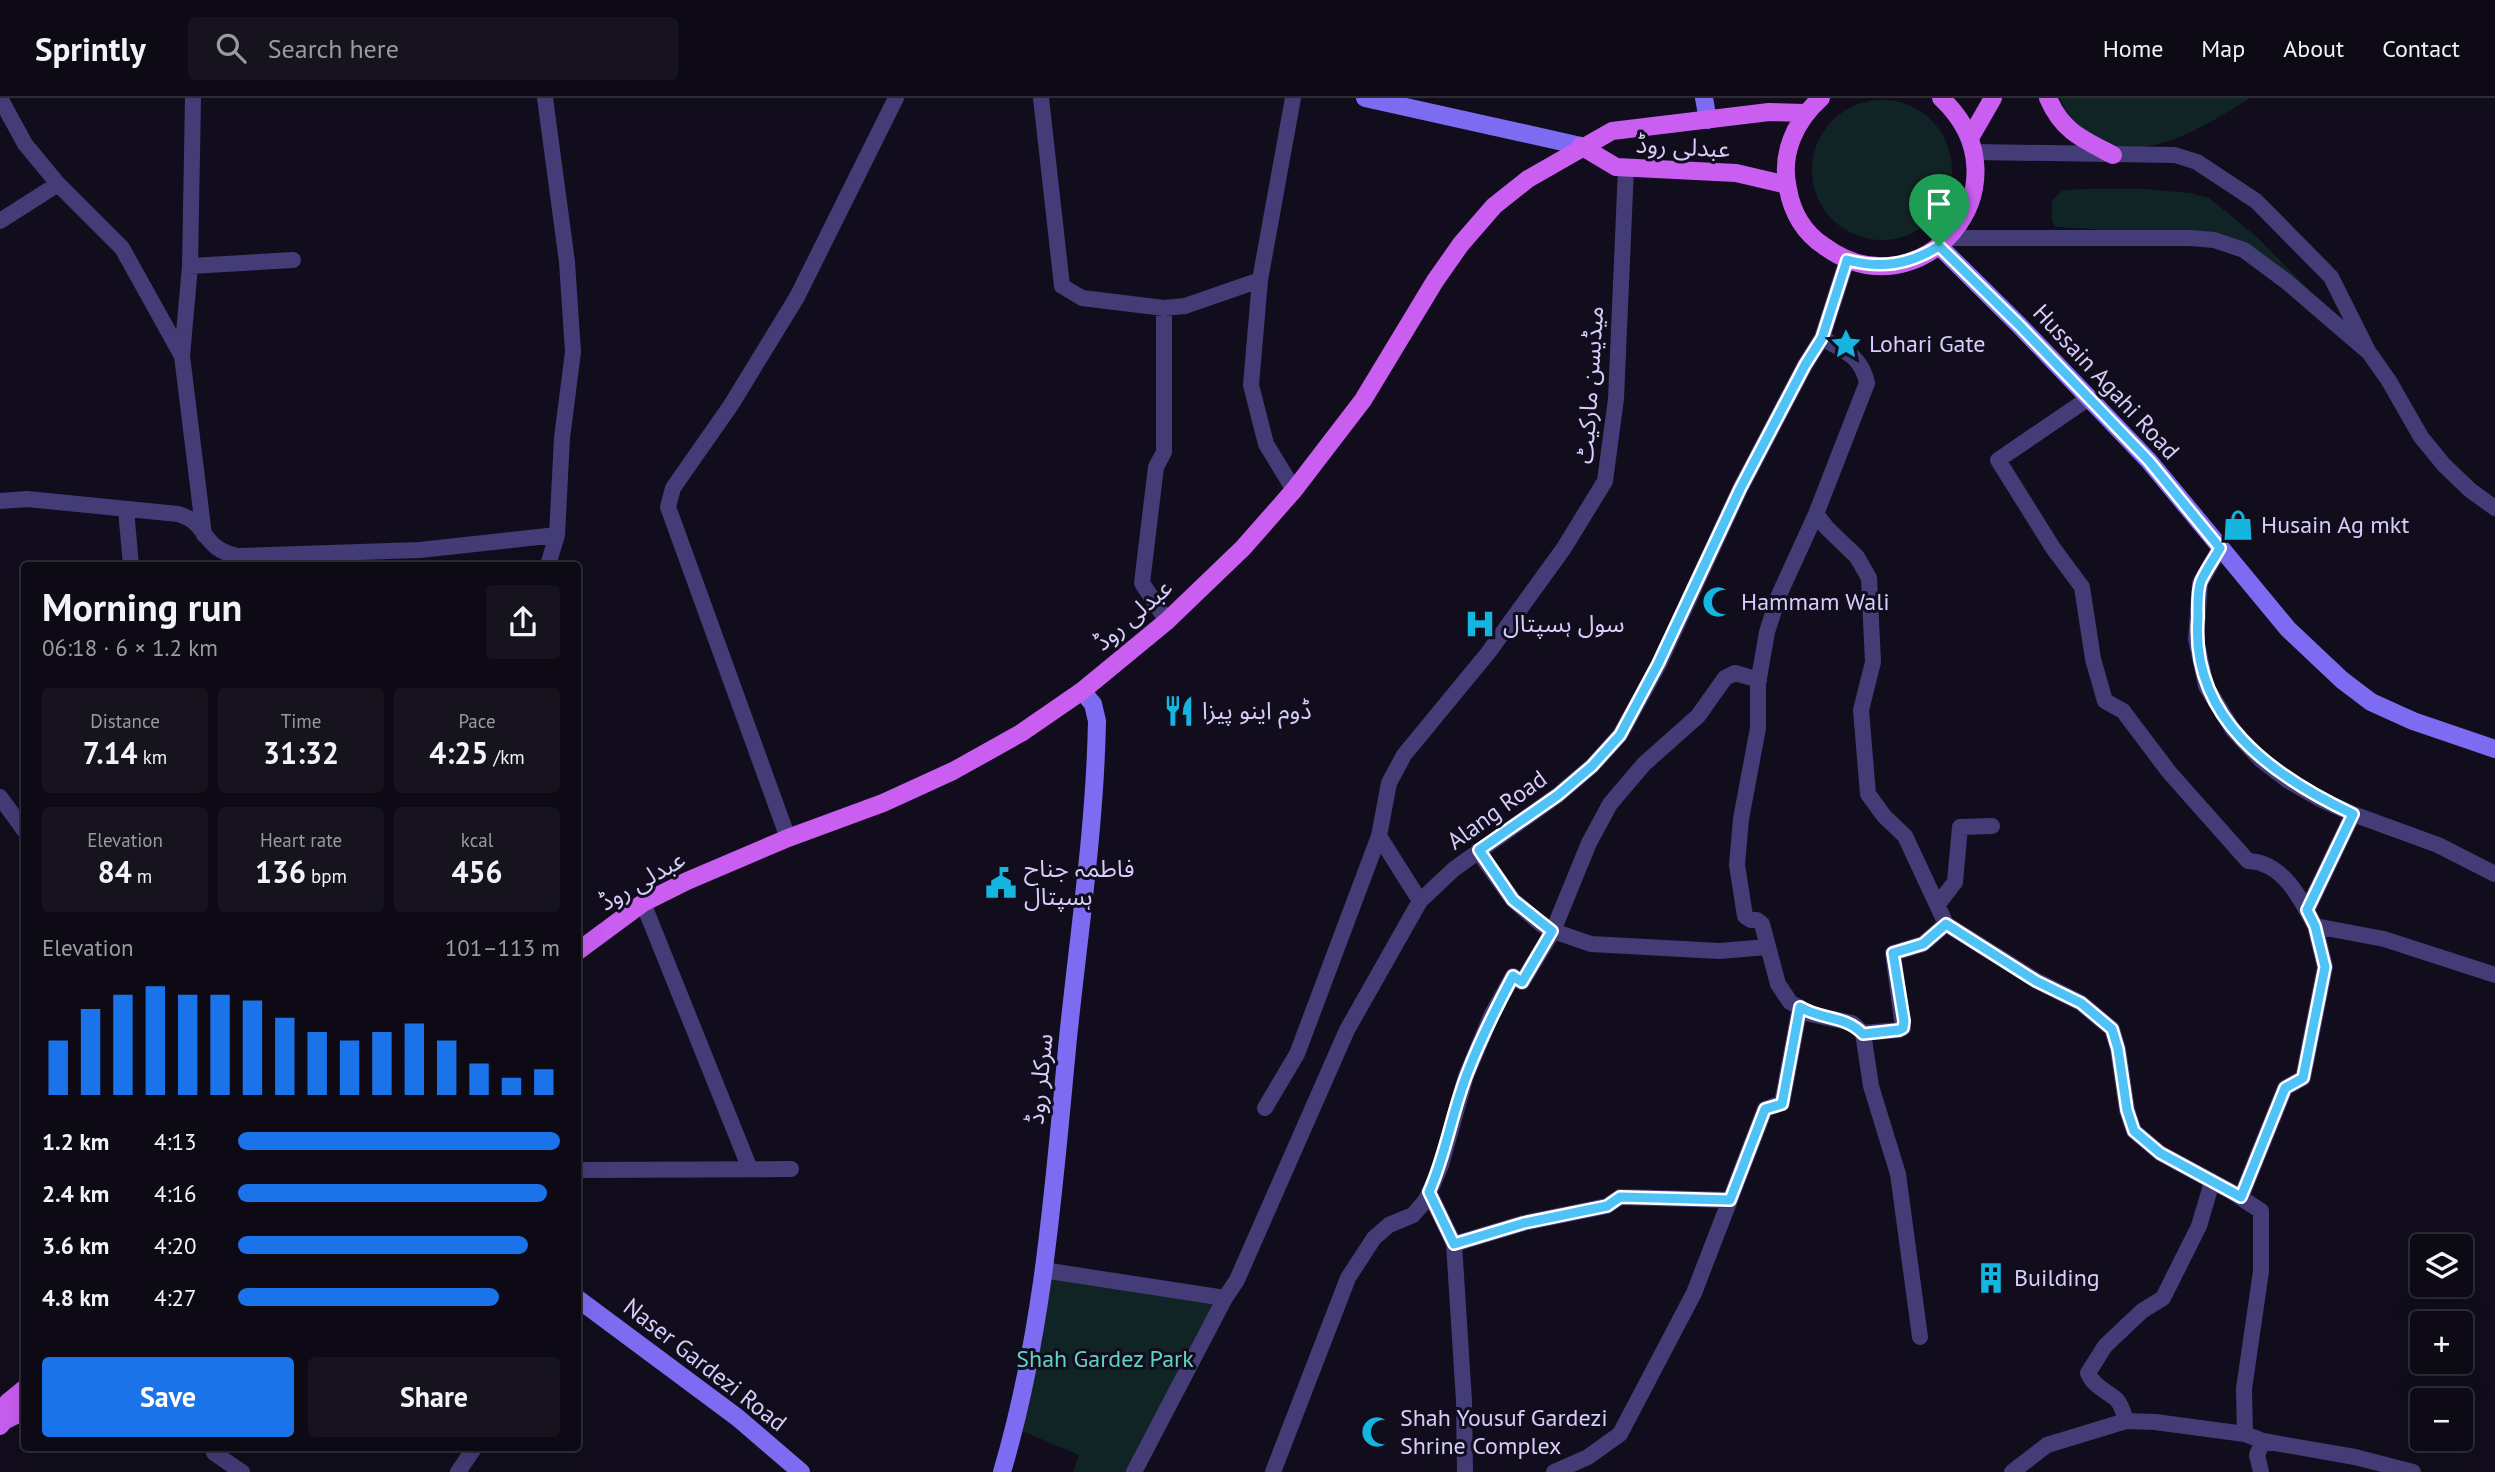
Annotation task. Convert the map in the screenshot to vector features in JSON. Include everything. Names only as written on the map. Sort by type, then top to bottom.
[{"type":"main road","points":[[1365,98],[1581,146]]},
{"type":"main road","points":[[1704,98],[1708,120]]},
{"type":"main road","points":[[1812,104],[1795,130],[1789,147],[1787,185],[1794,209],[1807,230],[1832,252],[1847,260],[1885,266],[1905,263],[1923,256],[1944,242],[1966,213],[1972,198],[1976,167],[1972,145],[1963,122],[1941,98]]},
{"type":"main road","points":[[1972,145],[1993,98]]},
{"type":"main road","points":[[2048,98],[2056,116],[2073,134],[2113,155]]},
{"type":"main road","name":"عبدلی روڈ","points":[[581,949],[643,903],[687,881],[788,838],[883,803],[953,771],[1021,733],[1082,691],[1167,621],[1243,548],[1294,490],[1363,400],[1435,281],[1461,244],[1494,205],[1528,179],[1581,146],[1612,131],[1769,112],[1812,104]]},
{"type":"main road","name":"عبدلی روڈ","points":[[1581,146],[1616,167],[1736,173],[1787,185]]},
{"type":"main road","name":"Hussain Agahi Road","points":[[1944,242],[2149,461],[2288,629],[2342,680],[2371,702],[2413,722],[2495,749]]},
{"type":"main road","name":"سرکلر روڈ","points":[[1002,1472],[1018,1419],[1036,1324],[1052,1206],[1092,813],[1097,721],[1093,704],[1082,691]]},
{"type":"main road","name":"Naser Gardezi Road","points":[[581,1300],[738,1419],[801,1472]]},
{"type":"main road","points":[[2,1424],[8,1402],[21,1391]]},
{"type":"main road","points":[[2,1424],[21,1412]]},
{"type":"street","points":[[0,98],[25,144],[58,184],[122,248],[182,356]]},
{"type":"street","points":[[193,98],[190,266],[182,356],[205,537]]},
{"type":"street","points":[[545,98],[567,262],[573,352],[562,438],[557,535],[549,562]]},
{"type":"street","points":[[788,838],[668,507],[673,488],[731,405],[797,296],[896,98]]},
{"type":"street","points":[[1041,98],[1062,286],[1082,298],[1164,307],[1185,306],[1260,280]]},
{"type":"street","points":[[1293,98],[1260,280],[1251,385],[1266,444],[1294,490]]},
{"type":"street","points":[[1972,145],[2113,155],[2175,155],[2197,162],[2256,201],[2331,277],[2368,351],[2428,446],[2470,490],[2495,508]]},
{"type":"street","name":"میڈیسن مارکیٹ","points":[[1265,1108],[1297,1054],[1379,836],[1389,783],[1404,755],[1489,653],[1564,548],[1605,481],[1616,399],[1626,168]]},
{"type":"street","points":[[0,221],[58,184]]},
{"type":"street","points":[[1944,242],[2191,238],[2214,240],[2244,250],[2287,282],[2368,351]]},
{"type":"street","points":[[190,266],[293,260]]},
{"type":"street","name":"Alang Road","points":[[1134,1472],[1237,1280],[1347,1030],[1420,901],[1454,869],[1558,795],[1592,766],[1620,735],[1658,664],[1740,489],[1822,338],[1847,260]]},
{"type":"street","points":[[1164,307],[1164,452],[1156,467],[1142,583],[1167,621]]},
{"type":"street","points":[[1822,338],[1856,358],[1863,367],[1867,383],[1816,514],[1779,595],[1767,632],[1759,680],[1758,728],[1741,818],[1737,865],[1745,916],[1762,924],[1778,984],[1790,1002],[1810,1013],[1852,1023],[1863,1034],[1871,1086],[1898,1174],[1920,1337]]},
{"type":"street","points":[[2089,398],[1998,460],[2053,548],[2082,587],[2092,659],[2105,701],[2123,711],[2169,772],[2248,861],[2262,862],[2282,877],[2302,898],[2315,926],[2325,967],[2303,1078],[2285,1088],[2241,1197]]},
{"type":"street","points":[[0,501],[27,499],[156,511],[188,517],[199,526],[215,548],[225,554],[238,556],[309,559],[557,535]]},
{"type":"street","points":[[126,510],[131,562]]},
{"type":"street","points":[[1816,514],[1857,557],[1869,578],[1873,662],[1861,710],[1868,794],[1884,816],[1905,836],[1946,924],[2036,981],[2081,1003],[2112,1029],[2118,1049],[2127,1110],[2134,1131],[2160,1153],[2241,1197],[2261,1211],[2259,1281],[2244,1389],[2245,1434]]},
{"type":"street","points":[[2220,548],[2200,583],[2196,639],[2206,686],[2233,730],[2261,760],[2287,779],[2353,814],[2438,845],[2495,874]]},
{"type":"street","points":[[1273,1472],[1348,1278],[1374,1238],[1390,1225],[1413,1215],[1426,1200],[1441,1165],[1466,1076],[1492,1014],[1513,976],[1522,982],[1552,931],[1589,843],[1610,804],[1644,764],[1698,716],[1725,678],[1735,673],[1759,680]]},
{"type":"street","points":[[0,797],[21,826]]},
{"type":"street","points":[[2307,910],[2353,814]]},
{"type":"street","points":[[1938,904],[1955,882],[1960,827],[1992,826]]},
{"type":"street","points":[[1379,836],[1420,901]]},
{"type":"street","points":[[1479,850],[1513,900],[1552,931],[1591,944],[1615,946],[1719,951],[1767,947]]},
{"type":"street","points":[[643,903],[750,1169]]},
{"type":"street","points":[[1863,1034],[1903,1028],[1893,953],[1923,944],[1946,924]]},
{"type":"street","points":[[2315,926],[2384,939],[2495,975]]},
{"type":"street","points":[[1554,1472],[1588,1457],[1620,1434],[1695,1293],[1765,1109],[1782,1104],[1800,1007]]},
{"type":"street","points":[[581,1170],[791,1169]]},
{"type":"street","points":[[2126,1421],[2122,1407],[2116,1399],[2092,1382],[2088,1373],[2105,1346],[2142,1311],[2163,1298],[2199,1226],[2213,1182]]},
{"type":"street","points":[[1429,1192],[1454,1244],[1464,1401],[1465,1472]]},
{"type":"street","points":[[1454,1244],[1524,1223],[1607,1206],[1620,1197],[1730,1200]]},
{"type":"street","points":[[1043,1270],[1225,1298]]},
{"type":"street","points":[[2012,1472],[2047,1446],[2126,1421],[2147,1421],[2245,1434],[2352,1464],[2413,1472]]},
{"type":"street","points":[[2261,1472],[2256,1455],[2263,1441]]},
{"type":"street","points":[[458,1472],[472,1451]]},
{"type":"street","points":[[215,1453],[242,1472]]},
{"type":"green space","points":[[2060,98],[2250,98],[2192,132],[2148,146],[2126,148],[2106,143],[2086,132],[2071,117]]},
{"type":"green space","points":[[1882,100],[1909,106],[1931,121],[1946,143],[1952,170],[1946,197],[1931,219],[1909,234],[1882,240],[1855,234],[1833,219],[1818,197],[1812,170],[1818,143],[1833,121],[1855,106]]},
{"type":"green space","points":[[2144,189],[2190,193],[2209,198],[2257,237],[2331,312],[2226,237],[2056,227],[2052,221],[2052,201],[2062,190]]},
{"type":"green space","name":"Shah Gardez Park","points":[[1043,1270],[1225,1298],[1134,1472],[1073,1472],[1079,1455],[1015,1428]]},
{"type":"place","name":"Lohari Gate","points":[[1846,344]]},
{"type":"place","name":"Husain Ag mkt","points":[[2238,525]]},
{"type":"place","name":"Hammam Wali","points":[[1718,602]]},
{"type":"place","name":"سول ہسپتال","points":[[1480,624]]},
{"type":"place","name":"ڈوم اینو پیزا","points":[[1179,711]]},
{"type":"place","name":"فاطمہ جناح ہسپتال","points":[[1001,883]]},
{"type":"place","name":"Building","points":[[1991,1278]]},
{"type":"place","name":"Shah Yousuf Gardezi Shrine Complex","points":[[1377,1432]]},
{"type":"route","points":[[1939,246],[2149,461],[2220,548],[2200,583],[2196,639],[2206,686],[2233,730],[2261,760],[2322,800],[2353,814],[2307,910],[2315,926],[2325,967],[2303,1078],[2285,1088],[2241,1197],[2160,1153],[2134,1131],[2127,1110],[2118,1049],[2112,1029],[2081,1003],[2036,981],[1946,924],[1923,944],[1893,953],[1903,1028],[1863,1034],[1852,1023],[1810,1013],[1800,1007],[1782,1104],[1765,1109],[1730,1200],[1620,1197],[1607,1206],[1524,1223],[1454,1244],[1429,1192],[1441,1165],[1466,1076],[1492,1014],[1513,976],[1522,982],[1552,931],[1513,900],[1479,850],[1558,795],[1592,766],[1620,735],[1658,664],[1740,489],[1822,338],[1847,260],[1885,266],[1905,263],[1939,246]]}]
